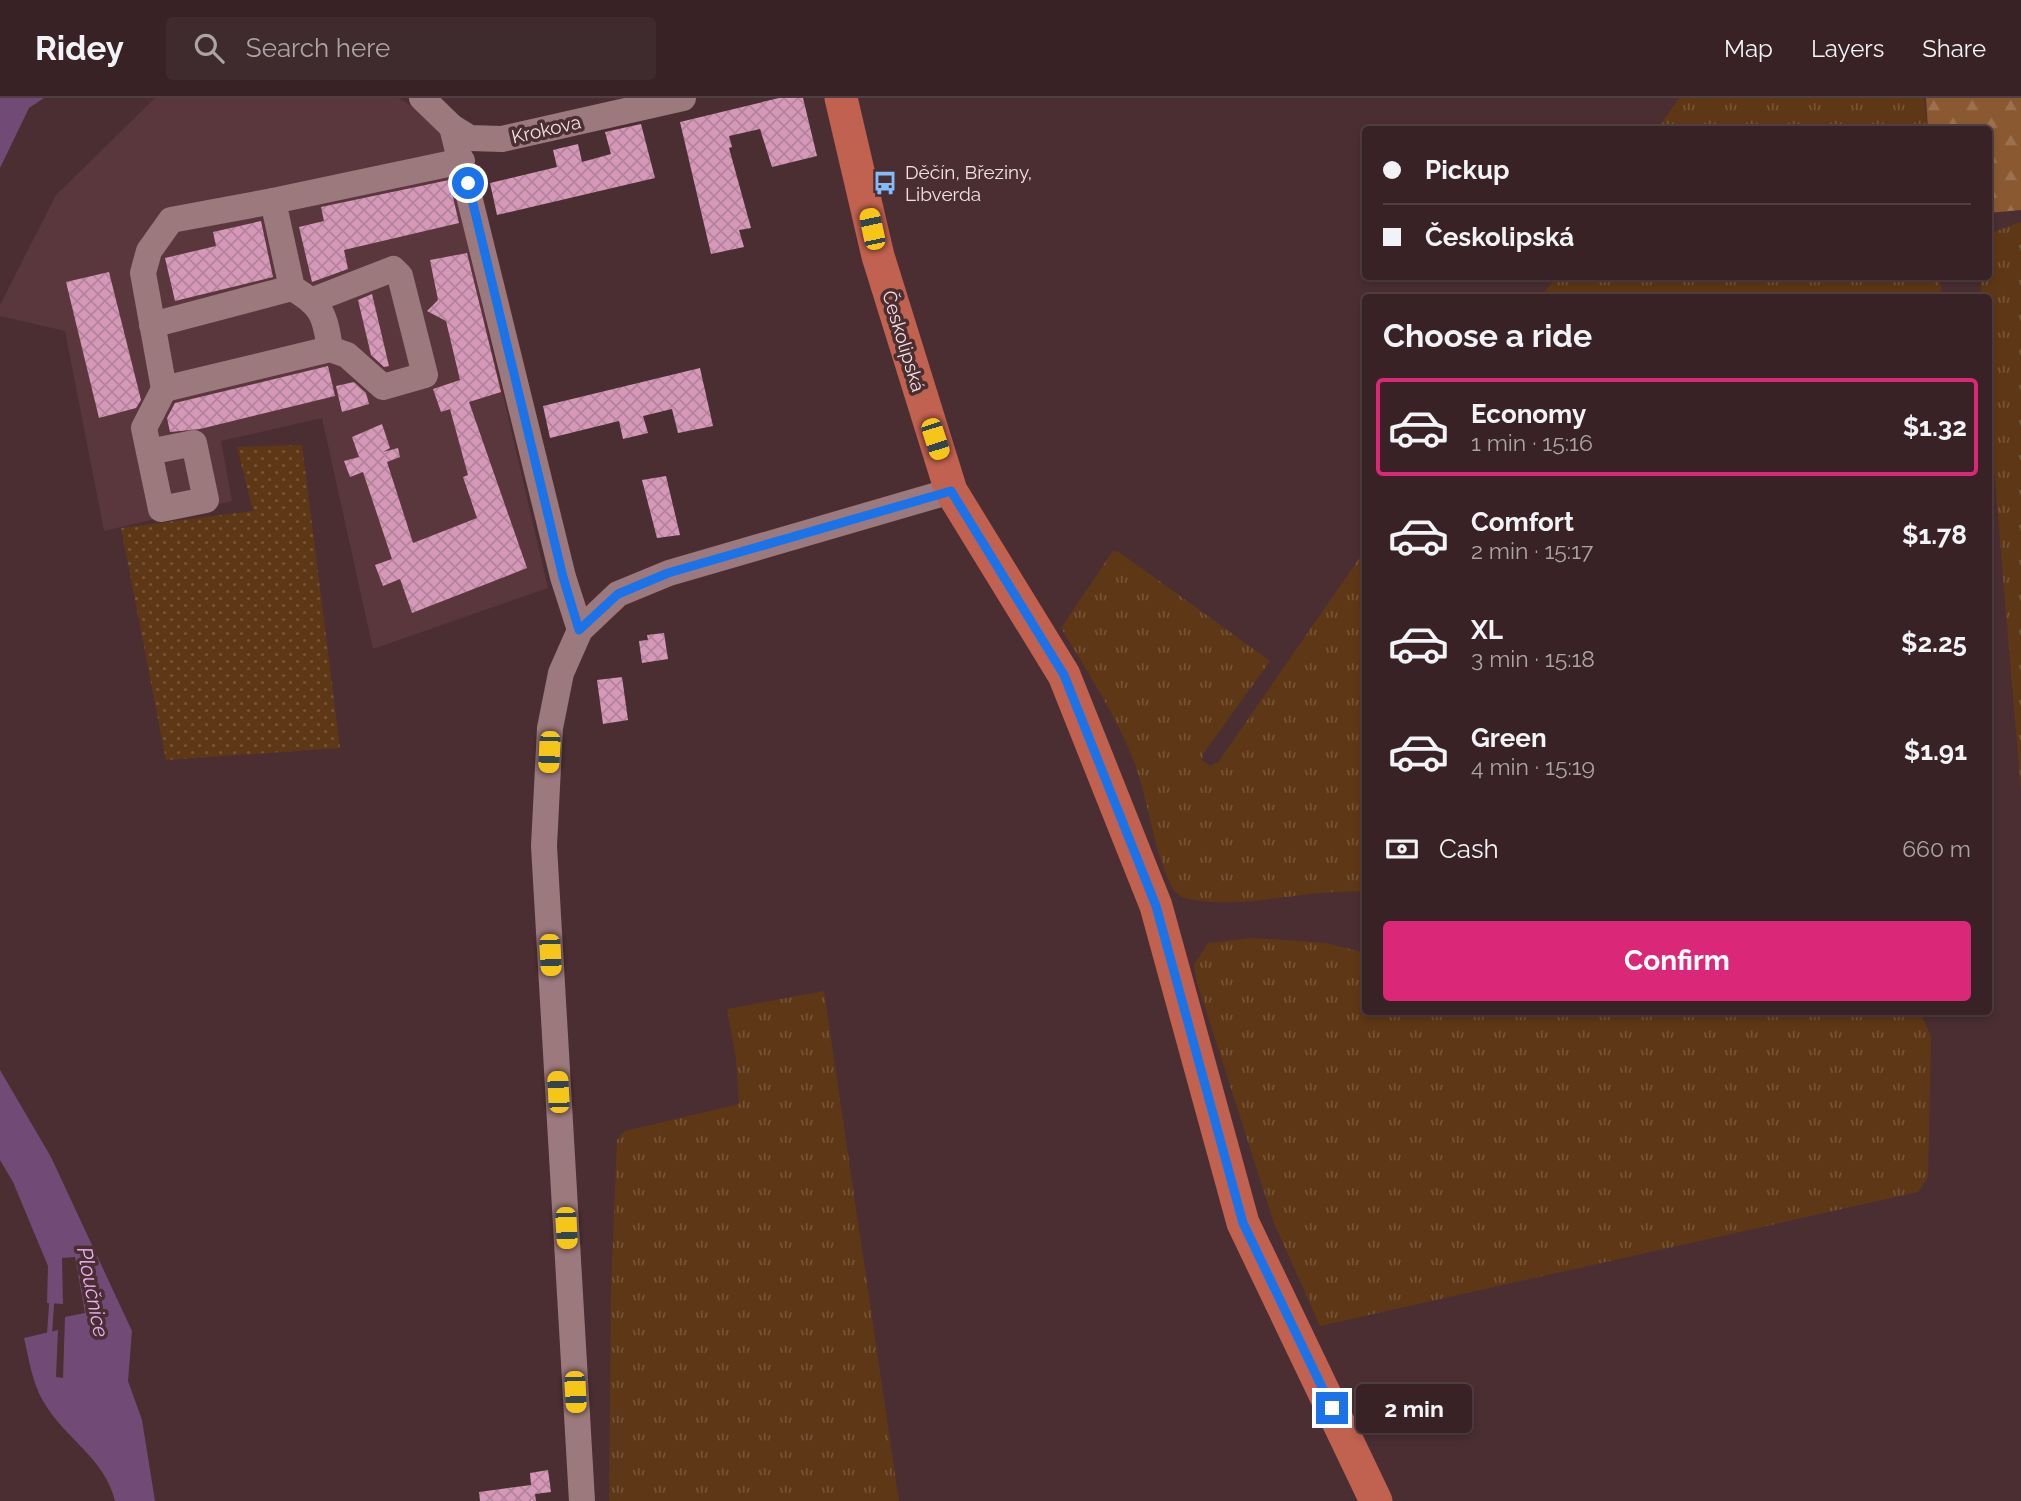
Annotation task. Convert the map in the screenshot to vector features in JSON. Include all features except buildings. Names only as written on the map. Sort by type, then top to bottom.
[{"type":"main road","name":"Českolipská","points":[[841,98],[878,256],[951,491],[1064,675],[1156,906],[1243,1223],[1376,1501]]},
{"type":"street","name":"Krokova","points":[[422,98],[452,127],[470,138],[502,139],[683,98]]},
{"type":"street","points":[[452,127],[563,577],[579,630]]},
{"type":"street","points":[[149,452],[144,428],[164,389],[143,273],[149,251],[171,220],[462,161]]},
{"type":"street","points":[[273,201],[303,294],[326,320],[330,349]]},
{"type":"street","points":[[152,325],[303,294],[393,269],[400,276],[425,375],[383,387],[347,355],[330,349],[164,389]]},
{"type":"street","points":[[582,1501],[544,846],[550,728],[561,673],[579,630],[618,594],[668,573],[951,491]]},
{"type":"shaded area","points":[[155,98],[399,98],[440,125],[548,588],[373,649],[322,418],[221,441],[232,501],[104,531],[65,331],[0,316],[0,305],[56,195]]},
{"type":"green space","points":[[1679,98],[1924,98],[1928,126],[1660,126]]},
{"type":"green space","points":[[1926,98],[2021,98],[2021,210],[1992,213],[1992,126],[1928,126]]},
{"type":"green space","points":[[2021,222],[2021,792],[1992,445],[1992,294],[1981,294],[1981,280],[1992,280],[1992,233]]},
{"type":"green space","points":[[1554,280],[1939,280],[1942,294],[1543,294]]},
{"type":"green space","points":[[302,445],[340,748],[166,760],[121,528],[253,511],[237,447]]},
{"type":"green space","points":[[1113,551],[1119,552],[1270,661],[1203,754],[1202,760],[1210,766],[1219,761],[1362,554],[1362,892],[1214,902],[1191,900],[1174,890],[1156,842],[1140,779],[1128,746],[1101,694],[1061,628]]},
{"type":"green space","points":[[1254,938],[1326,943],[1362,952],[1362,1015],[1921,1015],[1931,1036],[1928,1177],[1918,1192],[1320,1326],[1274,1223],[1196,979],[1194,965],[1208,943]]},
{"type":"green space","points":[[824,991],[899,1501],[609,1501],[611,1289],[617,1140],[625,1131],[739,1104],[736,1059],[727,1009]]},
{"type":"water","points":[[0,98],[44,98],[29,108],[0,168]]},
{"type":"water","name":"Ploučnice","points":[[0,1070],[51,1157],[132,1331],[128,1381],[142,1420],[155,1501],[115,1501],[102,1472],[52,1414],[36,1386],[24,1338],[58,1330],[56,1377],[63,1378],[65,1317],[85,1313],[75,1257],[62,1258],[63,1304],[47,1303],[48,1266],[13,1182],[0,1160]]},
{"type":"waterway","points":[[49,1341],[52,1298]]},
{"type":"place","name":"Děčín, Březiny, Libverda","points":[[885,183]]},
{"type":"route","points":[[468,183],[563,577],[579,630],[618,594],[668,573],[951,491],[1064,675],[1156,906],[1243,1223],[1332,1408]]}]
